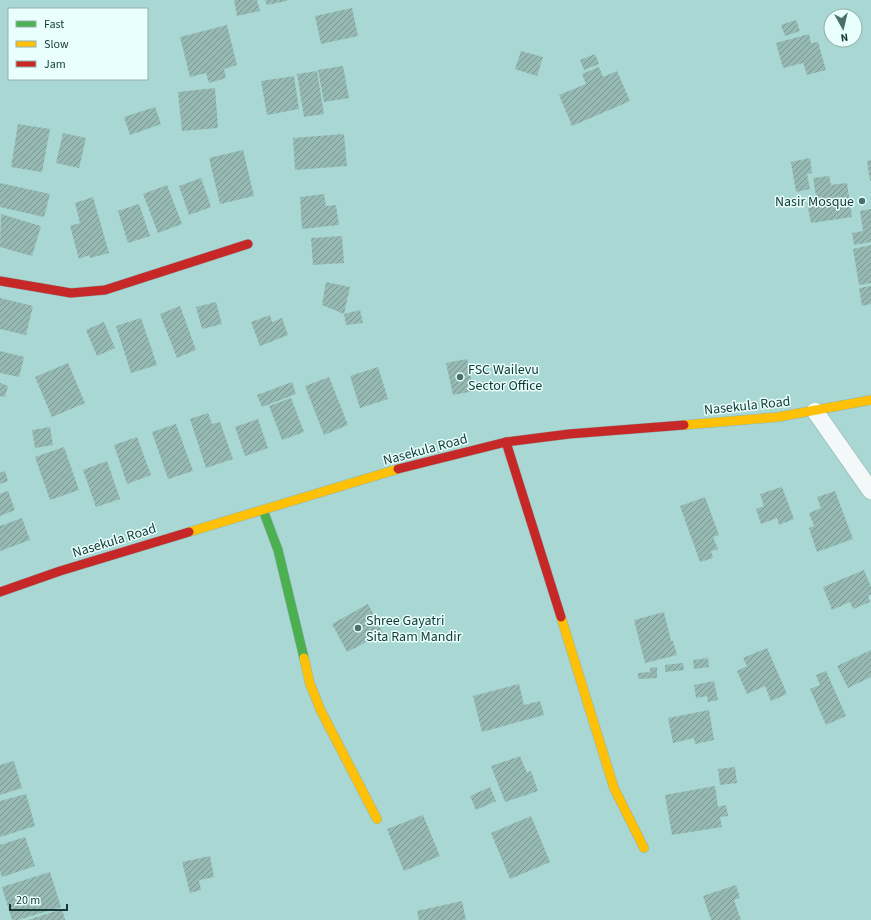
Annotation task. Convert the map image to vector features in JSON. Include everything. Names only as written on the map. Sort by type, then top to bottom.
[{"type":"street","points":[[0,281],[71,294],[104,290],[248,244]]},
{"type":"street","name":"Nasekula Road","points":[[0,592],[60,570],[410,466],[506,442],[569,434],[778,417],[871,400]]},
{"type":"street","points":[[815,411],[871,491]]},
{"type":"street","points":[[506,442],[614,788],[644,848]]},
{"type":"street","points":[[263,510],[278,550],[310,684],[321,711],[377,819]]},
{"type":"building","points":[[234,0],[257,0],[260,11],[237,16]]},
{"type":"building","points":[[265,0],[287,0],[287,1],[267,5]]},
{"type":"building","points":[[352,8],[358,36],[321,44],[315,16]]},
{"type":"building","points":[[796,20],[800,31],[785,36],[781,25]]},
{"type":"building","points":[[227,25],[237,65],[224,69],[226,78],[209,83],[206,73],[190,77],[180,37]]},
{"type":"building","points":[[809,34],[811,43],[818,42],[826,70],[807,75],[803,63],[783,68],[776,43]]},
{"type":"building","points":[[521,51],[543,57],[537,76],[515,69]]},
{"type":"building","points":[[595,54],[599,64],[584,70],[580,60]]},
{"type":"building","points":[[343,66],[349,98],[324,102],[318,70]]},
{"type":"building","points":[[599,67],[603,77],[617,71],[630,101],[572,126],[559,95],[586,84],[582,74]]},
{"type":"building","points":[[317,71],[324,114],[304,117],[297,74]]},
{"type":"building","points":[[294,76],[299,109],[267,115],[261,81]]},
{"type":"building","points":[[215,88],[218,128],[182,131],[178,92]]},
{"type":"building","points":[[155,107],[161,124],[130,135],[124,117]]},
{"type":"building","points":[[18,124],[50,129],[42,172],[11,167]]},
{"type":"building","points":[[63,133],[86,138],[79,168],[56,163]]},
{"type":"building","points":[[344,134],[347,166],[295,170],[293,138]]},
{"type":"building","points":[[243,150],[254,196],[220,204],[209,158]]},
{"type":"building","points":[[810,158],[812,173],[807,174],[810,189],[796,192],[791,162]]},
{"type":"building","points":[[871,160],[871,181],[870,181],[867,161]]},
{"type":"building","points":[[829,176],[831,185],[847,183],[852,217],[811,223],[807,203],[817,202],[813,178]]},
{"type":"building","points":[[201,178],[211,207],[189,215],[179,186]]},
{"type":"building","points":[[0,183],[50,194],[44,217],[0,207]]},
{"type":"building","points":[[167,185],[182,224],[158,233],[143,194]]},
{"type":"building","points":[[324,194],[326,206],[336,205],[339,225],[302,229],[300,197]]},
{"type":"building","points":[[93,197],[109,253],[90,258],[89,255],[79,259],[70,226],[80,223],[75,203]]},
{"type":"building","points":[[139,204],[150,236],[128,243],[118,211]]},
{"type":"building","points":[[871,209],[871,242],[854,245],[852,233],[863,231],[860,211]]},
{"type":"building","points":[[1,214],[41,226],[32,256],[0,247]]},
{"type":"building","points":[[342,236],[344,263],[313,265],[311,238]]},
{"type":"building","points":[[871,245],[871,283],[859,285],[853,249]]},
{"type":"building","points":[[326,282],[350,287],[344,314],[322,305]]},
{"type":"building","points":[[871,286],[871,304],[862,306],[859,288]]},
{"type":"building","points":[[0,298],[33,306],[26,335],[0,329]]},
{"type":"building","points":[[216,302],[222,324],[202,329],[196,307]]},
{"type":"building","points":[[180,306],[196,350],[177,358],[160,314]]},
{"type":"building","points":[[360,310],[363,323],[346,325],[344,314]]},
{"type":"building","points":[[270,315],[272,322],[282,318],[288,335],[260,346],[251,322]]},
{"type":"building","points":[[141,318],[157,365],[131,373],[116,326]]},
{"type":"building","points":[[104,322],[115,348],[97,356],[86,330]]},
{"type":"building","points":[[0,351],[24,357],[19,377],[0,373]]},
{"type":"building","name":"FSC Wailevu Sector Office","points":[[467,359],[474,391],[453,395],[446,363]]},
{"type":"building","points":[[68,363],[85,403],[52,417],[35,377]]},
{"type":"building","points":[[378,367],[388,399],[360,408],[350,376]]},
{"type":"building","points":[[329,377],[348,425],[324,435],[305,386]]},
{"type":"building","points":[[292,382],[296,394],[262,407],[257,395]]},
{"type":"building","points":[[0,383],[8,386],[5,397],[0,396]]},
{"type":"building","points":[[291,398],[304,432],[282,440],[269,406]]},
{"type":"building","points":[[208,413],[212,424],[220,422],[233,459],[206,468],[190,419]]},
{"type":"building","points":[[258,419],[268,448],[245,456],[235,427]]},
{"type":"building","points":[[176,424],[193,471],[168,479],[152,432]]},
{"type":"building","points":[[50,427],[53,445],[35,448],[32,430]]},
{"type":"building","points":[[137,437],[151,475],[127,484],[114,445]]},
{"type":"building","points":[[64,447],[79,490],[50,500],[35,457]]},
{"type":"building","points":[[107,461],[120,499],[96,507],[83,470]]},
{"type":"building","points":[[5,471],[8,481],[0,484],[0,473]]},
{"type":"building","points":[[782,487],[794,519],[779,525],[777,518],[761,524],[756,509],[764,506],[760,494]]},
{"type":"building","points":[[8,491],[15,510],[0,516],[0,494]]},
{"type":"building","points":[[835,491],[853,539],[817,552],[809,528],[814,526],[809,513],[821,508],[817,497]]},
{"type":"building","points":[[705,497],[719,535],[713,537],[718,549],[711,551],[713,558],[700,562],[680,506]]},
{"type":"building","points":[[22,518],[30,540],[0,551],[0,526]]},
{"type":"building","points":[[864,570],[871,587],[871,594],[868,596],[870,602],[853,609],[850,602],[832,610],[823,587]]},
{"type":"building","name":"Shree Gayatri Sita Ram Mandir","points":[[368,604],[383,633],[347,652],[332,624]]},
{"type":"building","points":[[664,612],[671,641],[673,641],[677,655],[645,663],[634,620]]},
{"type":"building","points":[[767,648],[787,694],[771,701],[765,686],[747,694],[737,671],[747,666],[743,658]]},
{"type":"building","points":[[871,650],[871,677],[848,688],[837,666]]},
{"type":"building","points":[[708,658],[709,667],[694,669],[693,660]]},
{"type":"building","points":[[683,663],[684,670],[665,672],[665,665]]},
{"type":"building","points":[[657,667],[657,678],[638,679],[638,673],[650,672],[650,668]]},
{"type":"building","points":[[826,671],[846,716],[826,725],[810,689],[820,685],[816,675]]},
{"type":"building","points":[[714,681],[718,700],[708,702],[707,696],[696,698],[694,685]]},
{"type":"building","points":[[519,684],[524,705],[540,701],[544,715],[482,732],[473,696]]},
{"type":"building","points":[[709,710],[714,740],[695,744],[694,738],[673,743],[668,718]]},
{"type":"building","points":[[520,756],[527,773],[531,771],[538,791],[505,802],[491,766]]},
{"type":"building","points":[[14,761],[22,788],[0,795],[0,765]]},
{"type":"building","points":[[735,767],[737,783],[720,785],[718,769]]},
{"type":"building","points":[[715,786],[718,807],[726,805],[728,816],[720,817],[722,827],[672,835],[665,795]]},
{"type":"building","points":[[490,787],[496,801],[476,810],[470,796]]},
{"type":"building","points":[[26,794],[35,826],[0,837],[0,801]]},
{"type":"building","points":[[423,815],[440,856],[404,871],[387,829]]},
{"type":"building","points":[[531,816],[550,862],[510,879],[491,833]]},
{"type":"building","points":[[25,837],[35,866],[2,877],[0,871],[0,845]]},
{"type":"building","points":[[210,856],[214,877],[199,880],[201,890],[190,893],[182,862]]},
{"type":"building","points":[[50,872],[61,907],[18,920],[12,920],[2,887]]},
{"type":"building","points":[[736,885],[740,898],[734,900],[741,920],[711,920],[703,896]]},
{"type":"building","points":[[462,901],[466,920],[419,920],[417,911]]},
{"type":"building","points":[[62,909],[65,920],[28,920]]},
{"type":"traffic: fast","points":[[263,510],[278,550],[304,658]]},
{"type":"traffic: slow","points":[[684,425],[778,417],[871,400]]},
{"type":"traffic: slow","points":[[189,532],[398,469]]},
{"type":"traffic: slow","points":[[561,617],[614,788],[644,848]]},
{"type":"traffic: slow","points":[[304,658],[310,684],[321,711],[377,819]]},
{"type":"traffic: jam","points":[[0,281],[71,293],[105,290],[248,244]]},
{"type":"traffic: jam","points":[[398,469],[506,442],[569,434],[684,425]]},
{"type":"traffic: jam","points":[[506,442],[561,617]]},
{"type":"traffic: jam","points":[[0,592],[60,571],[189,532]]},
{"type":"place","name":"Nasir Mosque","points":[[862,201]]},
{"type":"place","name":"FSC Wailevu Sector Office","points":[[460,377]]},
{"type":"place","name":"Shree Gayatri Sita Ram Mandir","points":[[358,628]]}]
